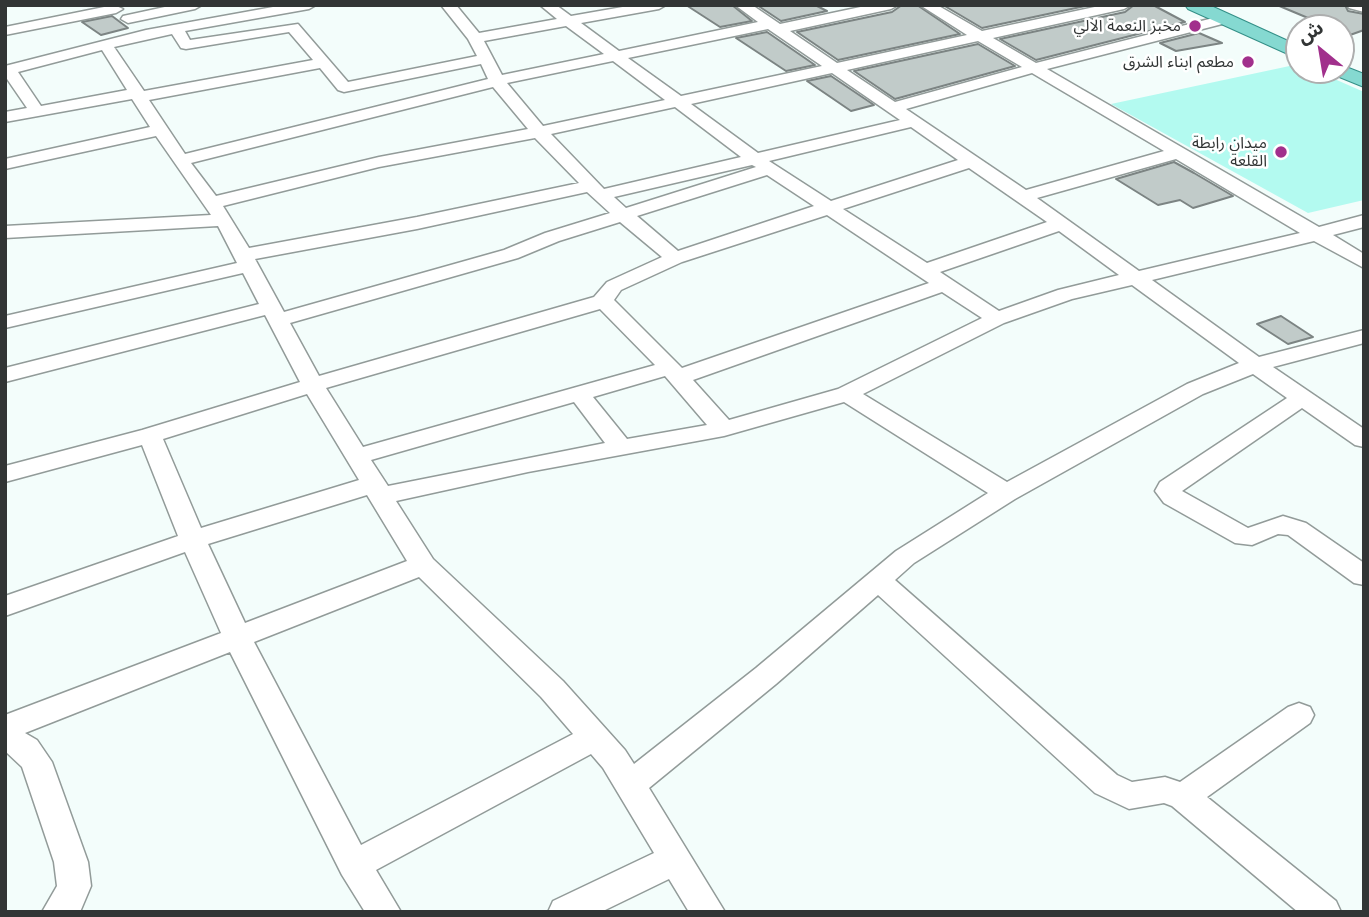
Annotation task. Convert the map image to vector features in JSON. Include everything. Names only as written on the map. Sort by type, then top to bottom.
[{"type":"main road","points":[[1194,5],[1226,12],[1285,33]]},
{"type":"main road","points":[[1226,12],[1285,44]]},
{"type":"street","points":[[128,19],[195,5]]},
{"type":"street","points":[[37,111],[7,71],[146,34],[309,5]]},
{"type":"street","points":[[448,5],[475,38],[498,81],[539,132],[596,190],[675,258]]},
{"type":"street","points":[[547,5],[763,164],[927,270],[997,319]]},
{"type":"street","points":[[475,38],[659,5]]},
{"type":"street","points":[[742,5],[916,121],[1255,365],[1364,440]]},
{"type":"street","points":[[180,160],[498,81],[891,5]]},
{"type":"street","points":[[928,5],[1364,262]]},
{"type":"street","points":[[5,232],[218,211],[379,162],[678,103],[1124,5]]},
{"type":"street","points":[[1354,5],[1364,8]]},
{"type":"street","points":[[5,31],[114,7],[146,34]]},
{"type":"street","points":[[895,107],[1226,12]]},
{"type":"street","points":[[5,13],[59,56]]},
{"type":"street","points":[[176,29],[194,58],[302,39],[343,87],[485,59]]},
{"type":"street","points":[[105,44],[180,160],[218,211],[313,385],[423,565],[552,689],[595,737],[631,784],[674,860],[708,912]]},
{"type":"street","points":[[5,117],[321,63]]},
{"type":"street","points":[[200,67],[210,84]]},
{"type":"street","points":[[380,81],[402,105]]},
{"type":"street","points":[[5,375],[274,313],[511,254],[552,237],[624,215],[763,164],[916,121]]},
{"type":"street","points":[[5,164],[160,130]]},
{"type":"street","points":[[1023,196],[1181,152]]},
{"type":"street","points":[[724,429],[604,301],[604,295],[614,286],[675,258],[972,161]]},
{"type":"street","points":[[5,321],[247,261],[416,223],[596,190],[763,164]]},
{"type":"street","points":[[5,606],[193,540],[378,490],[724,429],[795,411],[846,394],[997,319],[1065,294],[1364,221]]},
{"type":"street","points":[[927,270],[1060,224]]},
{"type":"street","points":[[358,456],[579,394],[674,373],[946,284]]},
{"type":"street","points":[[5,474],[150,435],[604,301]]},
{"type":"street","points":[[631,784],[766,676],[878,580],[936,537],[1006,493],[1195,389],[1255,365],[1364,336]]},
{"type":"street","points":[[579,394],[621,447]]},
{"type":"street","points":[[846,394],[1006,493]]},
{"type":"street","points":[[1302,398],[1168,491],[1172,497],[1244,537],[1283,525],[1297,529],[1364,576]]},
{"type":"street","points":[[150,435],[193,540],[238,639],[354,865],[384,912]]},
{"type":"street","points":[[5,728],[423,565]]},
{"type":"street","points":[[878,580],[1116,792],[1129,796],[1165,790],[1183,797],[1324,912]]},
{"type":"street","points":[[1183,797],[1299,715]]},
{"type":"street","points":[[5,735],[26,749],[36,762],[71,862],[74,886],[66,905],[59,912]]},
{"type":"street","points":[[354,865],[595,737]]},
{"type":"street","points":[[565,912],[674,860]]},
{"type":"shaded area","name":"ميدان رابطة القلعة","points":[[1285,67],[1285,84],[1346,84],[1364,92],[1364,200],[1308,213],[1111,104]]},
{"type":"building","points":[[686,5],[732,5],[752,21],[720,27]]},
{"type":"building","points":[[757,5],[815,5],[827,11],[781,21]]},
{"type":"building","points":[[902,5],[917,5],[960,34],[838,60],[797,32],[892,12]]},
{"type":"building","points":[[943,5],[1090,5],[982,28]]},
{"type":"building","points":[[1134,5],[1153,5],[1185,22],[1036,60],[1000,39],[1125,12]]},
{"type":"building","points":[[1277,5],[1345,5],[1348,11],[1364,14],[1364,30],[1355,33],[1355,14],[1299,14]]},
{"type":"building","points":[[112,16],[128,28],[101,35],[82,22]]},
{"type":"building","points":[[767,32],[815,65],[786,71],[736,38]]},
{"type":"building","points":[[1199,33],[1222,43],[1176,51],[1160,43]]},
{"type":"building","points":[[978,44],[1015,66],[895,99],[854,71]]},
{"type":"building","points":[[831,76],[874,105],[851,111],[807,81]]},
{"type":"building","points":[[1174,162],[1233,196],[1193,208],[1180,200],[1158,205],[1116,179]]},
{"type":"building","points":[[1281,316],[1313,337],[1288,344],[1257,324]]},
{"type":"place","name":"مخبز النعمة الالي","points":[[1195,26]]},
{"type":"place","name":"مطعم ابناء الشرق","points":[[1248,62]]},
{"type":"place","name":"ميدان رابطة القلعة","points":[[1281,152]]}]
